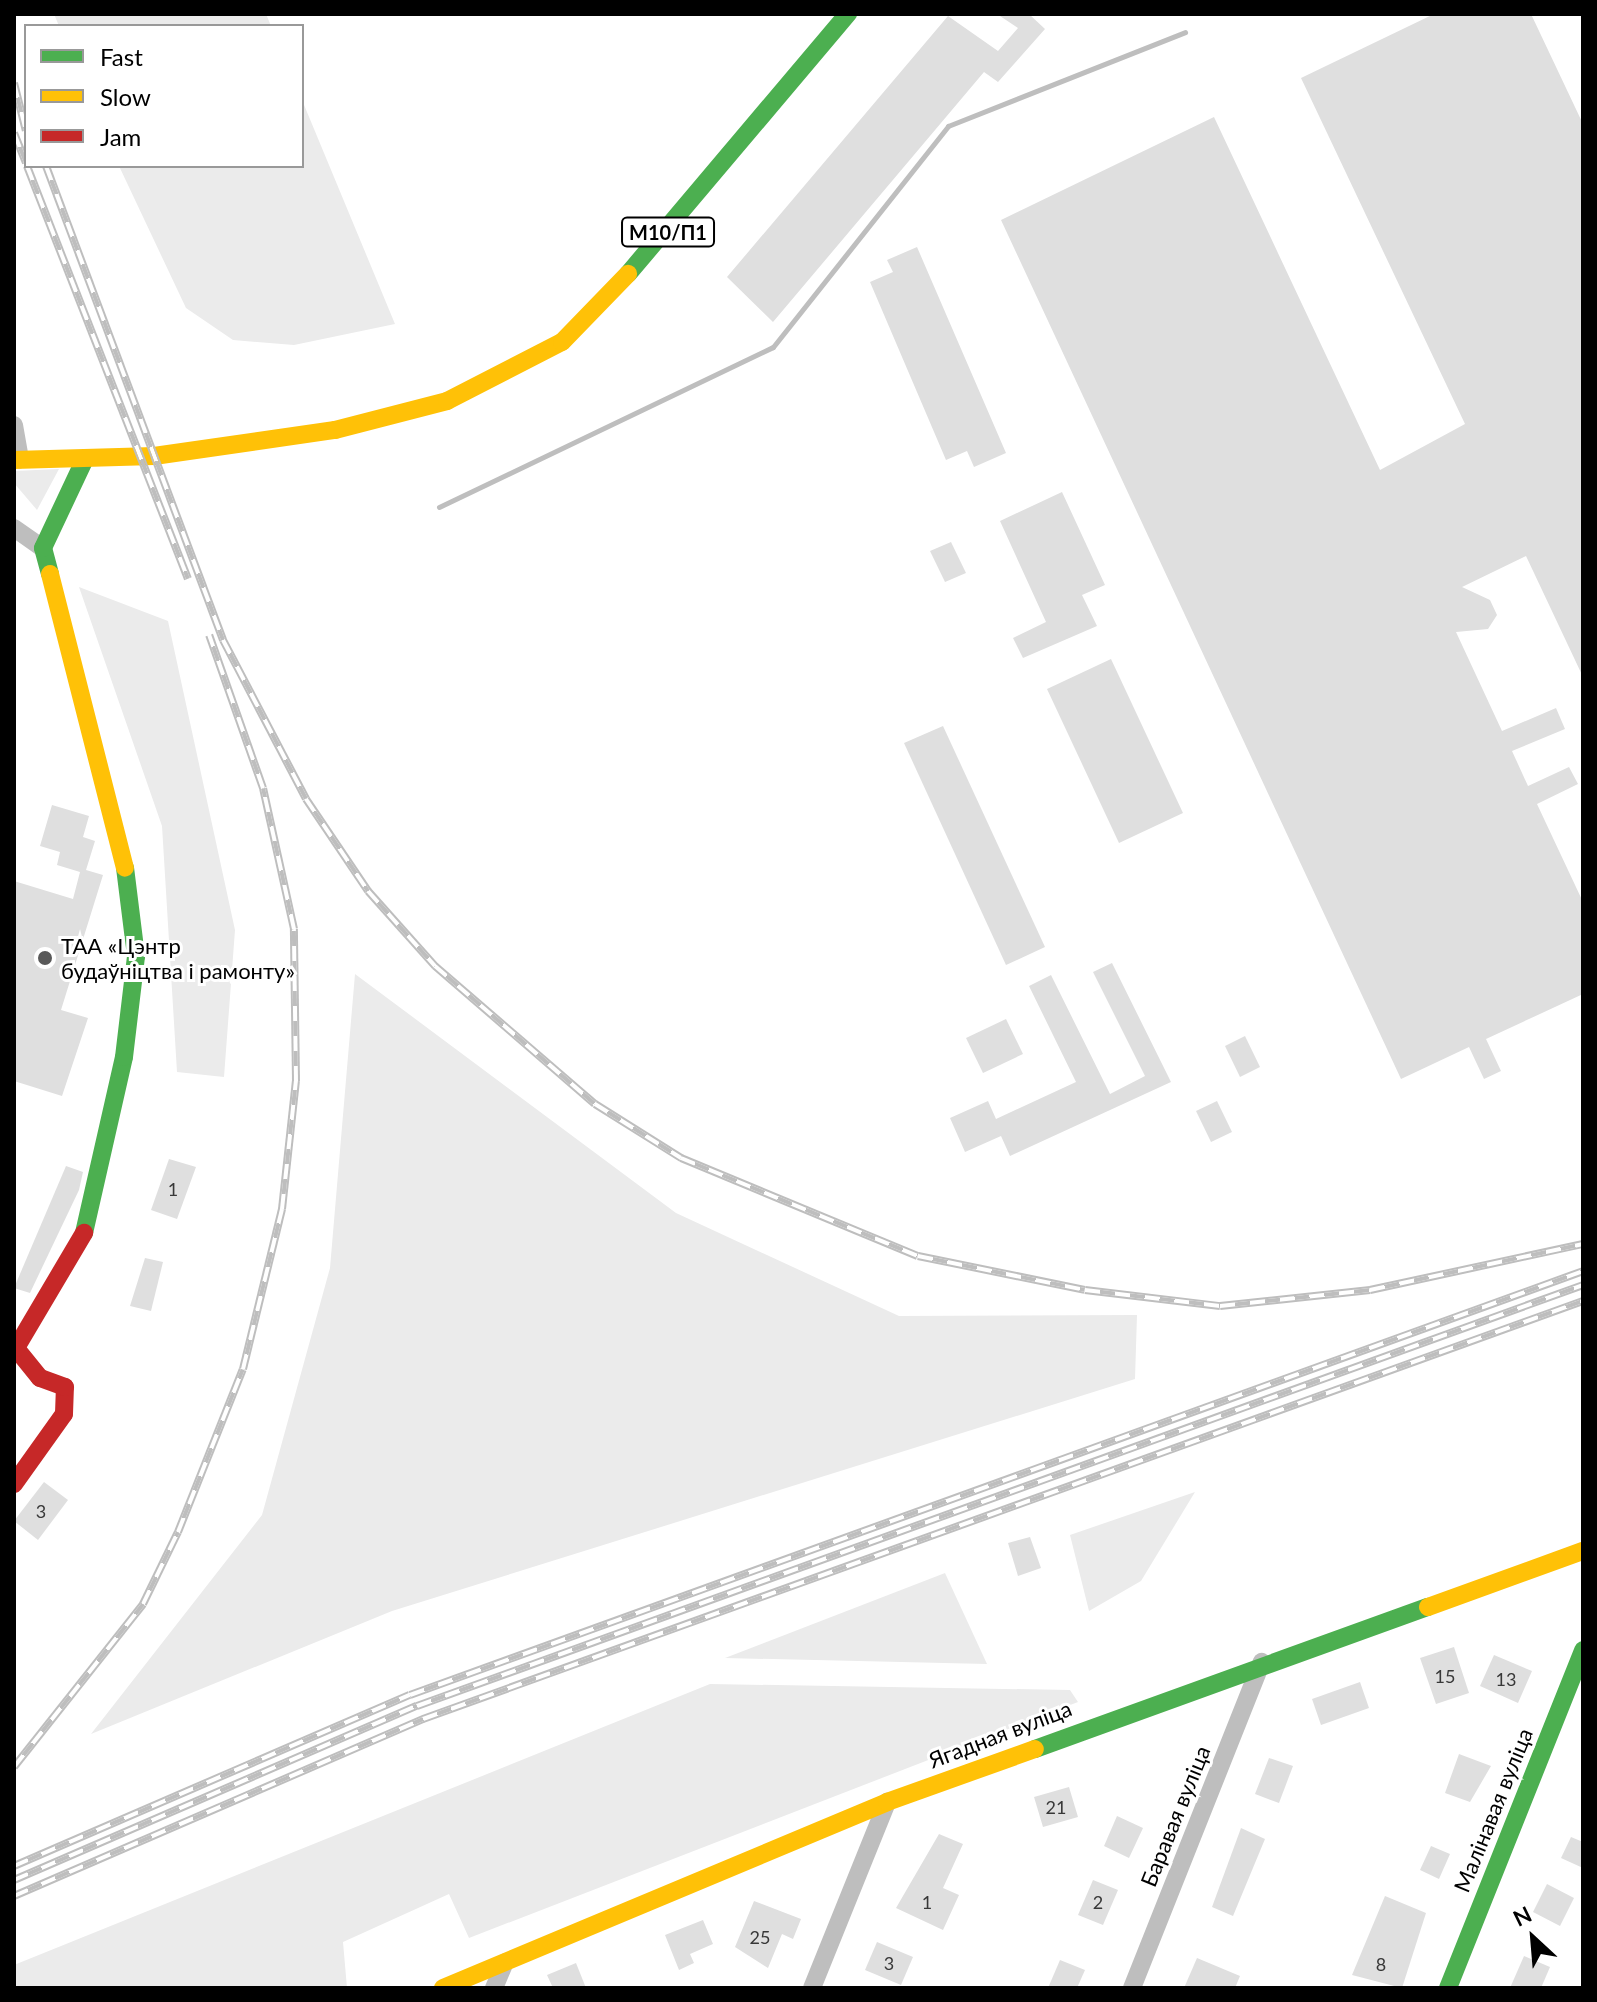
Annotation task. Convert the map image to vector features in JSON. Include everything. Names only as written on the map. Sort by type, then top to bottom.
[{"type":"street","name":"М10/П1","points":[[17,460],[84,461],[239,445],[394,417],[447,401],[551,349],[702,194],[848,14]]},
{"type":"street","points":[[14,425],[17,460]]},
{"type":"street","points":[[43,548],[84,461]]},
{"type":"street","points":[[14,528],[43,548],[121,836],[136,956],[124,1057],[88,1226],[16,1348],[40,1378],[65,1387],[64,1414],[14,1484]]},
{"type":"street","name":"Ягадная вуліца","points":[[443,1988],[887,1802],[1262,1662],[1583,1551]]},
{"type":"street","name":"Малінавая вуліца","points":[[1448,1988],[1583,1650]]},
{"type":"street","name":"Баравая вуліца","points":[[1132,1988],[1262,1662]]},
{"type":"street","points":[[812,1988],[887,1802]]},
{"type":"street","points":[[494,1988],[505,1962]]},
{"type":"shaded area","points":[[54,14],[266,14],[270,24],[58,24]]},
{"type":"shaded area","points":[[304,105],[395,324],[294,345],[233,340],[186,308],[120,168],[304,168]]},
{"type":"shaded area","points":[[59,469],[37,510],[14,483],[14,471]]},
{"type":"shaded area","points":[[79,587],[168,621],[235,930],[224,1077],[177,1072],[162,826]]},
{"type":"shaded area","points":[[355,974],[676,1213],[899,1316],[1137,1315],[1135,1379],[392,1611],[91,1734],[262,1515],[330,1268]]},
{"type":"shaded area","points":[[1195,1492],[1141,1581],[1089,1611],[1070,1535]]},
{"type":"shaded area","points":[[945,1573],[987,1664],[725,1658]]},
{"type":"shaded area","points":[[710,1684],[1070,1690],[1078,1702],[469,1938],[449,1894],[343,1942],[347,1988],[14,1988],[14,1965]]},
{"type":"building","points":[[997,14],[1029,14],[1045,29],[998,82],[984,72],[773,322],[727,277],[948,16],[998,51],[1018,28]]},
{"type":"building","points":[[1434,14],[1531,14],[1583,124],[1583,677],[1526,556],[1462,587],[1490,600],[1497,615],[1488,629],[1456,632],[1502,731],[1556,708],[1565,729],[1512,751],[1528,786],[1569,767],[1578,784],[1537,804],[1583,902],[1583,994],[1486,1039],[1501,1071],[1484,1079],[1469,1047],[1401,1079],[1001,220],[1214,117],[1380,470],[1465,424],[1301,78]]},
{"type":"building","points":[[917,247],[1006,453],[974,467],[967,451],[946,460],[870,282],[893,272],[887,260]]},
{"type":"building","points":[[1062,492],[1105,585],[1082,595],[1097,626],[1023,658],[1013,638],[1046,622],[1000,521]]},
{"type":"building","points":[[951,542],[966,573],[945,582],[930,551]]},
{"type":"building","points":[[1111,659],[1183,813],[1119,843],[1047,689]]},
{"type":"building","points":[[943,726],[1045,947],[1006,965],[904,743]]},
{"type":"building","name":"ТАА «Цэнтр будаўніцтва і рамонту»","points":[[52,805],[89,816],[83,837],[95,841],[86,870],[103,875],[61,1010],[88,1018],[62,1096],[14,1081],[14,881],[73,899],[80,872],[57,865],[60,852],[40,846]]},
{"type":"building","points":[[1112,963],[1171,1082],[1010,1156],[1001,1136],[965,1152],[950,1118],[988,1101],[996,1119],[1076,1082],[1029,986],[1051,975],[1110,1094],[1145,1076],[1093,972]]},
{"type":"building","points":[[1006,1019],[1023,1054],[983,1073],[966,1038]]},
{"type":"building","points":[[1245,1036],[1260,1067],[1240,1077],[1225,1046]]},
{"type":"building","points":[[1217,1101],[1232,1132],[1211,1142],[1196,1111]]},
{"type":"building","points":[[169,1159],[196,1167],[177,1219],[151,1210]]},
{"type":"building","points":[[66,1166],[83,1172],[79,1190],[30,1293],[14,1288]]},
{"type":"building","points":[[145,1258],[163,1262],[151,1311],[130,1306]]},
{"type":"building","points":[[44,1482],[68,1500],[38,1540],[14,1521]]},
{"type":"building","points":[[1030,1537],[1041,1568],[1018,1576],[1008,1543]]},
{"type":"building","points":[[1454,1647],[1469,1693],[1436,1704],[1420,1658]]},
{"type":"building","points":[[1494,1655],[1532,1671],[1518,1703],[1480,1686]]},
{"type":"building","points":[[1360,1682],[1369,1708],[1321,1725],[1312,1699]]},
{"type":"building","points":[[1459,1754],[1491,1766],[1470,1802],[1445,1793]]},
{"type":"building","points":[[1269,1758],[1293,1766],[1279,1803],[1255,1794]]},
{"type":"building","points":[[1069,1787],[1078,1817],[1043,1827],[1034,1797]]},
{"type":"building","points":[[1117,1816],[1143,1828],[1129,1858],[1104,1846]]},
{"type":"building","points":[[1241,1828],[1265,1839],[1233,1916],[1212,1907]]},
{"type":"building","points":[[939,1834],[963,1844],[943,1888],[959,1895],[943,1930],[896,1908]]},
{"type":"building","points":[[1571,1837],[1583,1842],[1583,1868],[1561,1858]]},
{"type":"building","points":[[1431,1846],[1450,1854],[1439,1879],[1420,1870]]},
{"type":"building","points":[[1093,1880],[1118,1890],[1103,1925],[1078,1915]]},
{"type":"building","points":[[1547,1884],[1574,1898],[1560,1926],[1533,1912]]},
{"type":"building","points":[[1385,1896],[1426,1913],[1402,1988],[1352,1975]]},
{"type":"building","points":[[754,1901],[801,1919],[793,1939],[782,1934],[768,1968],[735,1947]]},
{"type":"building","points":[[703,1920],[713,1944],[690,1954],[694,1963],[679,1970],[665,1935]]},
{"type":"building","points":[[877,1942],[913,1957],[901,1985],[865,1970]]},
{"type":"building","points":[[1524,1956],[1550,1967],[1541,1988],[1510,1988]]},
{"type":"building","points":[[1197,1958],[1240,1976],[1235,1988],[1184,1988]]},
{"type":"building","points":[[1060,1960],[1085,1970],[1077,1988],[1048,1988]]},
{"type":"building","points":[[576,1963],[586,1988],[553,1988],[547,1975]]},
{"type":"waterway","points":[[439,507],[773,347],[948,126],[1185,32]]},
{"type":"railway","points":[[14,83],[24,123]]},
{"type":"railway","points":[[14,133],[24,158]]},
{"type":"railway","points":[[28,168],[188,579]]},
{"type":"railway","points":[[47,168],[223,640],[306,799],[368,891],[435,966],[595,1104],[681,1158],[918,1256],[1085,1290],[1220,1306],[1370,1290],[1583,1244]]},
{"type":"railway","points":[[14,1767],[143,1604],[178,1532],[243,1369],[282,1209],[296,1081],[294,929],[263,788],[209,635]]},
{"type":"railway","points":[[14,1866],[410,1695],[1583,1271]]},
{"type":"railway","points":[[14,1880],[417,1706],[1583,1285]]},
{"type":"railway","points":[[14,1896],[423,1719],[1583,1301]]},
{"type":"traffic: fast","points":[[628,274],[848,14]]},
{"type":"traffic: fast","points":[[50,574],[43,548],[84,461]]},
{"type":"traffic: fast","points":[[84,1233],[124,1057],[136,956],[125,868]]},
{"type":"traffic: fast","points":[[1035,1749],[1428,1607]]},
{"type":"traffic: fast","points":[[1448,1988],[1583,1650]]},
{"type":"traffic: slow","points":[[14,460],[154,456],[335,430],[447,401],[562,342],[628,274]]},
{"type":"traffic: slow","points":[[50,574],[125,868]]},
{"type":"traffic: slow","points":[[1428,1607],[1583,1551]]},
{"type":"traffic: slow","points":[[443,1988],[887,1802],[1035,1749]]},
{"type":"traffic: jam","points":[[14,1484],[64,1414],[65,1387],[40,1378],[16,1348],[84,1233]]},
{"type":"place","name":"ТАА «Цэнтр будаўніцтва і рамонту»","points":[[45,958]]}]
